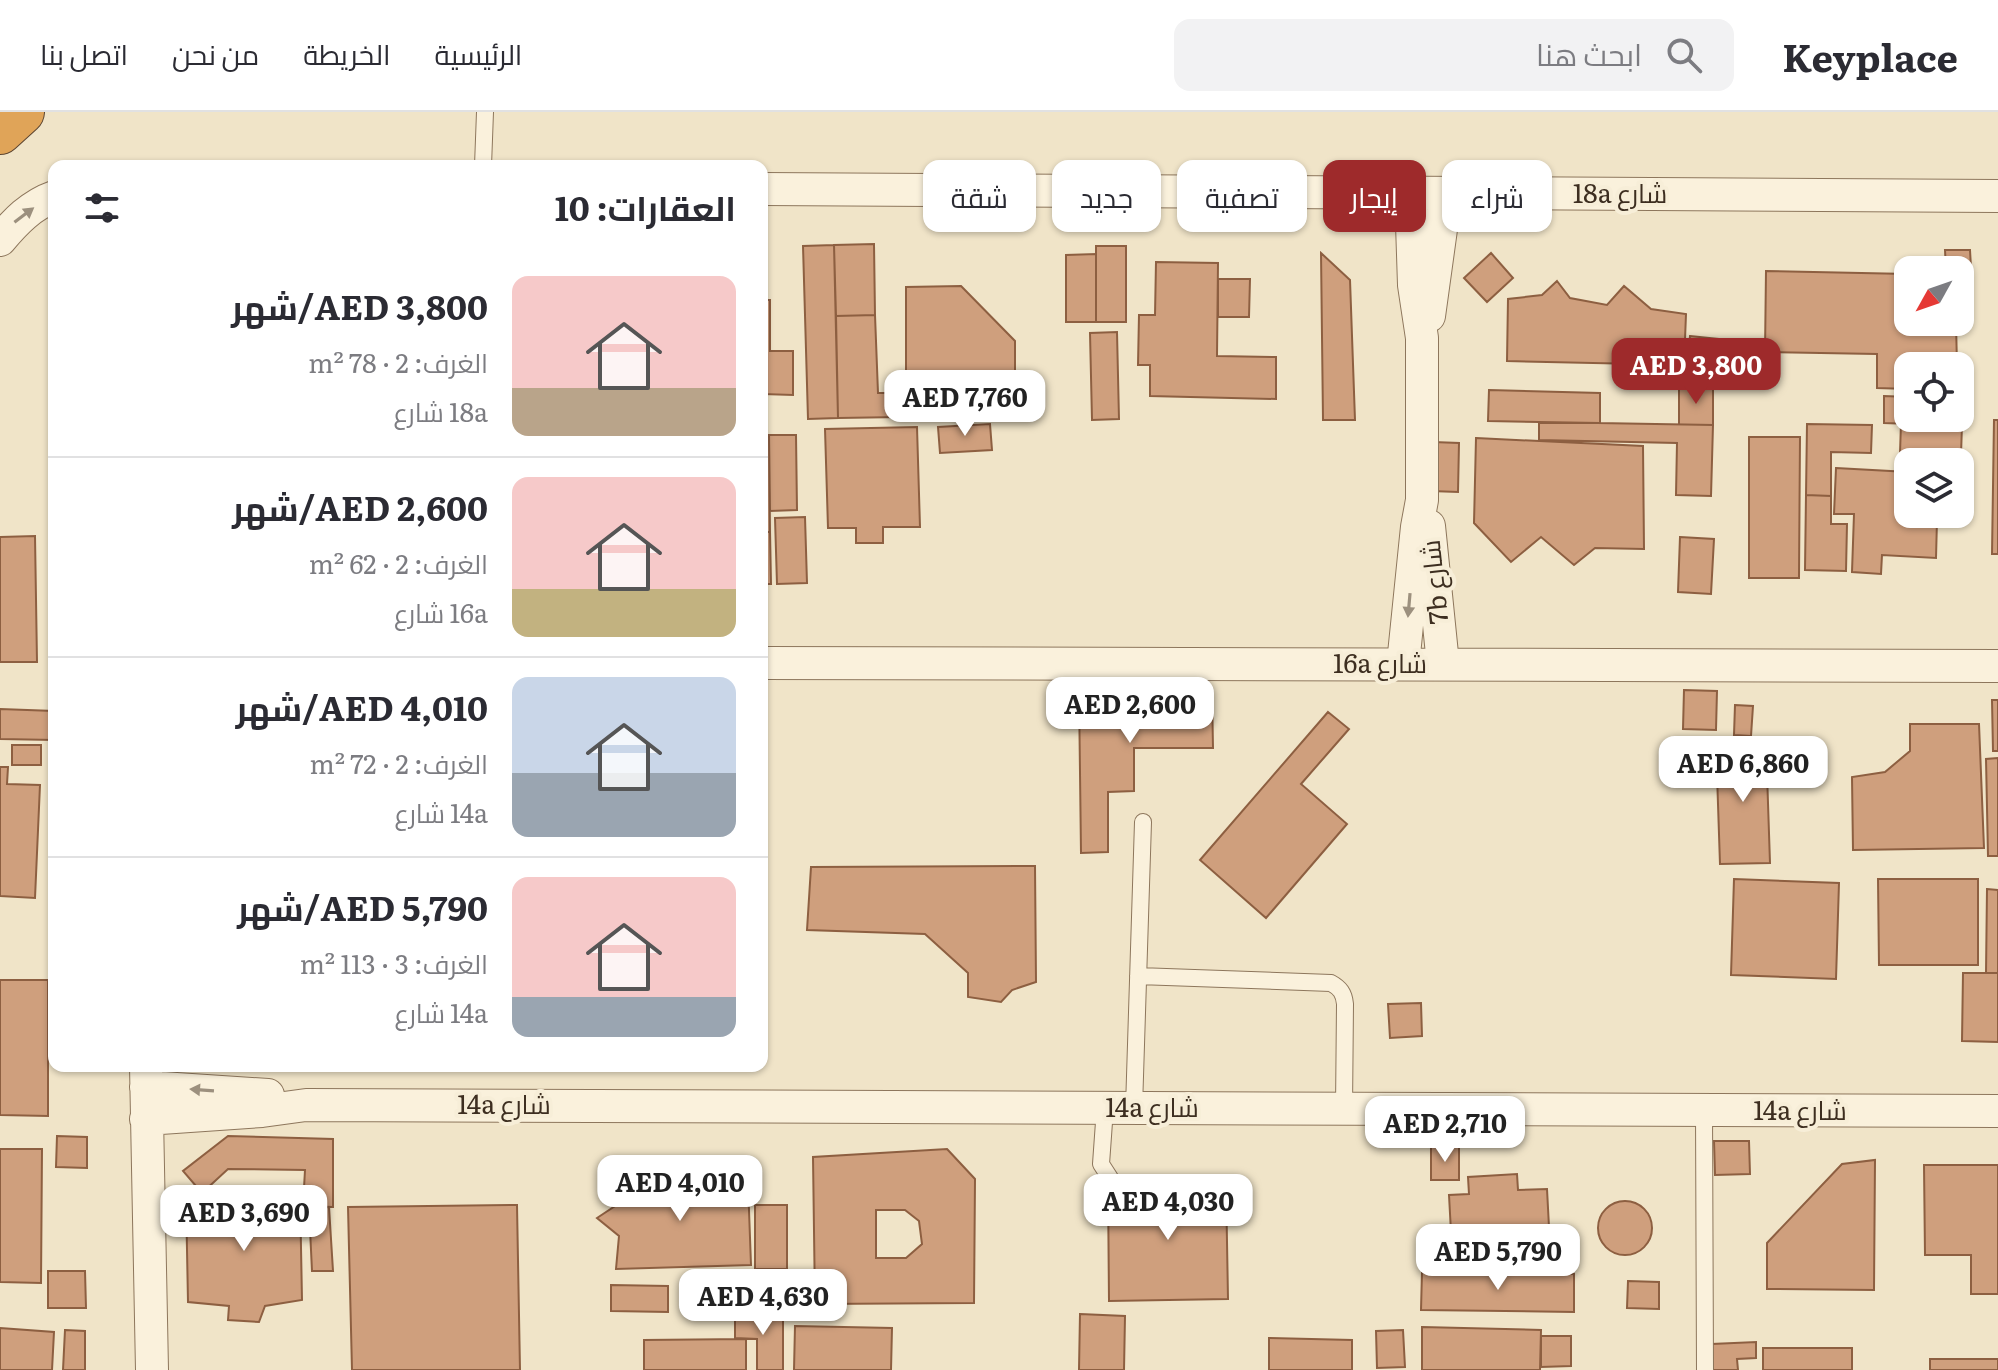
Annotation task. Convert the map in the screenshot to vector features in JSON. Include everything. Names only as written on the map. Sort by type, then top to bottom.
[{"type":"highway","points":[[0,132],[22,112]]},
{"type":"street","name":"18a شارع","points":[[768,189],[1323,192]]},
{"type":"street","name":"18a شارع","points":[[1552,194],[1998,196]]},
{"type":"street","points":[[0,240],[15,221],[48,199]]},
{"type":"street","name":"7b شارع","points":[[1422,338],[1433,297],[1442,225]]},
{"type":"street","name":"7b شارع","points":[[1403,664],[1422,500],[1422,338],[1414,285],[1412,232]]},
{"type":"street","name":"7b شارع","points":[[1422,500],[1434,558],[1443,664]]},
{"type":"street","name":"16a شارع","points":[[768,663],[1998,666]]},
{"type":"street","points":[[146,1076],[152,1370]]},
{"type":"street","name":"14a شارع","points":[[146,1076],[265,1095],[306,1105]]},
{"type":"street","name":"14a شارع","points":[[146,1119],[306,1105],[1998,1111]]},
{"type":"lane","points":[[483,160],[485,112]]},
{"type":"lane","points":[[1110,1178],[1101,1164],[1120,1108],[1138,976],[1143,822]]},
{"type":"lane","points":[[1138,976],[1331,983],[1339,987],[1345,1004],[1344,1109]]},
{"type":"lane","points":[[1704,1110],[1705,1370]]},
{"type":"building","points":[[874,244],[875,315],[836,316],[834,245]]},
{"type":"building","points":[[834,245],[838,418],[808,419],[803,246]]},
{"type":"building","points":[[1096,246],[1126,246],[1126,322],[1096,322]]},
{"type":"building","points":[[1945,250],[1970,250],[1970,256],[1945,256]]},
{"type":"building","points":[[1321,253],[1350,280],[1355,420],[1323,420]]},
{"type":"building","points":[[1491,253],[1513,278],[1487,302],[1464,278]]},
{"type":"building","points":[[1096,254],[1096,322],[1066,322],[1066,255]]},
{"type":"building","points":[[1156,262],[1218,263],[1217,356],[1276,357],[1276,399],[1150,396],[1150,365],[1138,365],[1139,315],[1155,315]]},
{"type":"building","points":[[1766,271],[1894,274],[1894,336],[1956,336],[1957,352],[1894,352],[1894,389],[1877,388],[1877,354],[1765,352]]},
{"type":"building","points":[[1218,279],[1250,279],[1249,317],[1218,317]]},
{"type":"building","points":[[1557,281],[1570,298],[1607,305],[1624,286],[1651,309],[1686,314],[1684,365],[1507,361],[1508,299],[1542,295]]},
{"type":"building","points":[[961,286],[1015,341],[1015,397],[906,401],[906,287]]},
{"type":"building","points":[[768,300],[770,351],[793,351],[793,395],[768,394]]},
{"type":"building","points":[[875,315],[878,393],[900,393],[901,417],[838,418],[836,316]]},
{"type":"building","points":[[1117,332],[1119,419],[1092,420],[1090,333]]},
{"type":"building","points":[[1690,336],[1718,339],[1716,369],[1687,367]]},
{"type":"building","points":[[1679,386],[1713,387],[1713,425],[1679,425]]},
{"type":"building","points":[[1489,390],[1600,393],[1600,423],[1488,421]]},
{"type":"building","points":[[1884,396],[1894,396],[1894,423],[1884,423]]},
{"type":"building","points":[[1994,420],[1998,420],[1998,554],[1992,554]]},
{"type":"building","points":[[1539,422],[1713,425],[1711,496],[1676,495],[1677,443],[1539,440]]},
{"type":"building","points":[[990,424],[992,450],[940,453],[938,427]]},
{"type":"building","points":[[1807,424],[1872,425],[1871,453],[1831,452],[1831,496],[1806,495]]},
{"type":"building","points":[[917,427],[920,527],[883,527],[883,543],[856,543],[856,528],[828,528],[825,429]]},
{"type":"building","points":[[1901,432],[1962,432],[1961,448],[1900,448]]},
{"type":"building","points":[[768,435],[769,435],[768,532]]},
{"type":"building","points":[[769,435],[796,435],[797,510],[770,511]]},
{"type":"building","points":[[1749,437],[1800,437],[1799,578],[1749,578]]},
{"type":"building","points":[[1476,438],[1643,446],[1644,549],[1595,548],[1574,565],[1541,537],[1511,562],[1474,523]]},
{"type":"building","points":[[1433,442],[1459,443],[1458,492],[1431,491]]},
{"type":"building","points":[[1836,468],[1894,471],[1894,528],[1937,528],[1936,558],[1882,555],[1881,574],[1852,572],[1854,514],[1834,514]]},
{"type":"building","points":[[1806,495],[1831,496],[1831,524],[1847,524],[1846,571],[1805,570]]},
{"type":"building","points":[[805,517],[807,583],[777,584],[775,518]]},
{"type":"building","points":[[768,532],[770,532],[771,584],[768,584]]},
{"type":"building","points":[[35,536],[37,662],[0,662],[0,537]]},
{"type":"building","points":[[1680,537],[1714,539],[1711,594],[1678,592]]},
{"type":"building","points":[[1684,690],[1717,691],[1716,730],[1683,729]]},
{"type":"building","points":[[1079,692],[1212,692],[1213,748],[1134,748],[1134,791],[1108,792],[1108,852],[1081,853]]},
{"type":"building","points":[[1992,700],[1998,700],[1998,751],[1993,751]]},
{"type":"building","points":[[1735,705],[1753,706],[1751,736],[1734,735]]},
{"type":"building","points":[[0,709],[48,711],[48,740],[0,739]]},
{"type":"building","points":[[1328,712],[1349,729],[1301,784],[1347,824],[1266,918],[1200,860]]},
{"type":"building","points":[[1910,724],[1979,724],[1984,848],[1853,850],[1852,777],[1885,772],[1910,751]]},
{"type":"building","points":[[1766,743],[1770,863],[1720,864],[1716,744]]},
{"type":"building","points":[[12,745],[41,745],[41,765],[12,765]]},
{"type":"building","points":[[1998,758],[1998,856],[1988,856],[1986,759]]},
{"type":"building","points":[[0,767],[8,767],[7,784],[40,785],[35,898],[0,896]]},
{"type":"building","points":[[1035,866],[1036,982],[1012,990],[1001,1002],[968,997],[968,973],[925,934],[807,930],[811,867]]},
{"type":"building","points":[[1734,879],[1839,883],[1836,979],[1731,975]]},
{"type":"building","points":[[1878,879],[1978,879],[1978,965],[1879,965]]},
{"type":"building","points":[[1987,889],[1998,890],[1998,973],[1986,973]]},
{"type":"building","points":[[1963,973],[1998,973],[1998,1042],[1962,1041]]},
{"type":"building","points":[[0,980],[48,980],[48,1116],[0,1115]]},
{"type":"building","points":[[1421,1003],[1422,1036],[1390,1038],[1388,1004]]},
{"type":"building","points":[[57,1136],[87,1137],[87,1168],[56,1167]]},
{"type":"building","points":[[228,1136],[333,1139],[333,1207],[303,1206],[305,1170],[228,1169],[202,1193],[183,1171]]},
{"type":"building","points":[[1714,1141],[1749,1141],[1750,1174],[1715,1175]]},
{"type":"building","points":[[1431,1147],[1459,1147],[1459,1180],[1431,1180]]},
{"type":"building","points":[[0,1149],[42,1149],[41,1283],[0,1282]]},
{"type":"building","points":[[947,1149],[975,1179],[974,1303],[815,1304],[813,1157]],"holes":[[[876,1210],[905,1210],[919,1221],[922,1244],[906,1258],[876,1258]]]},
{"type":"building","points":[[1875,1160],[1874,1290],[1767,1289],[1767,1243],[1842,1164]]},
{"type":"building","points":[[644,1165],[666,1181],[748,1183],[751,1265],[616,1269],[619,1236],[597,1218],[621,1202],[616,1190]]},
{"type":"building","points":[[1924,1165],[1998,1165],[1998,1294],[1971,1294],[1971,1255],[1925,1255]]},
{"type":"building","points":[[1517,1174],[1518,1190],[1547,1189],[1551,1265],[1453,1269],[1449,1195],[1469,1194],[1468,1177]]},
{"type":"building","points":[[1226,1184],[1228,1299],[1109,1301],[1108,1185]]},
{"type":"building","points":[[300,1195],[302,1300],[265,1306],[259,1322],[228,1320],[229,1306],[188,1302],[186,1197]]},
{"type":"building","points":[[1625,1201],[1644,1209],[1652,1228],[1644,1247],[1625,1255],[1606,1247],[1598,1228],[1606,1209]]},
{"type":"building","points":[[517,1205],[520,1370],[352,1370],[348,1207]]},
{"type":"building","points":[[755,1205],[787,1205],[787,1269],[755,1269]]},
{"type":"building","points":[[329,1207],[333,1271],[312,1271],[309,1208]]},
{"type":"building","points":[[48,1271],[85,1271],[86,1308],[48,1308]]},
{"type":"building","points":[[1422,1272],[1574,1274],[1574,1312],[1421,1310]]},
{"type":"building","points":[[1628,1281],[1659,1282],[1659,1309],[1627,1308]]},
{"type":"building","points":[[611,1285],[668,1286],[668,1312],[611,1311]]},
{"type":"building","points":[[708,1285],[784,1285],[784,1313],[708,1313]]},
{"type":"building","points":[[735,1313],[783,1313],[783,1370],[757,1370],[757,1339],[735,1338]]},
{"type":"building","points":[[1080,1314],[1125,1316],[1124,1370],[1079,1370]]},
{"type":"building","points":[[795,1326],[892,1328],[891,1370],[794,1370]]},
{"type":"building","points":[[1422,1327],[1541,1330],[1540,1370],[1422,1370]]},
{"type":"building","points":[[0,1328],[54,1332],[52,1370],[0,1370]]},
{"type":"building","points":[[65,1330],[85,1331],[85,1370],[63,1370]]},
{"type":"building","points":[[1403,1330],[1405,1367],[1377,1368],[1376,1331]]},
{"type":"building","points":[[1541,1336],[1571,1336],[1571,1366],[1541,1367]]},
{"type":"building","points":[[1269,1338],[1352,1340],[1352,1370],[1269,1370]]},
{"type":"building","points":[[746,1339],[746,1370],[644,1370],[644,1340]]},
{"type":"building","points":[[1756,1342],[1756,1358],[1737,1359],[1738,1370],[1713,1370],[1712,1344]]},
{"type":"building","points":[[1763,1348],[1852,1348],[1852,1370],[1763,1370]]},
{"type":"building","points":[[1930,1359],[1998,1359],[1998,1370],[1930,1370]]}]
